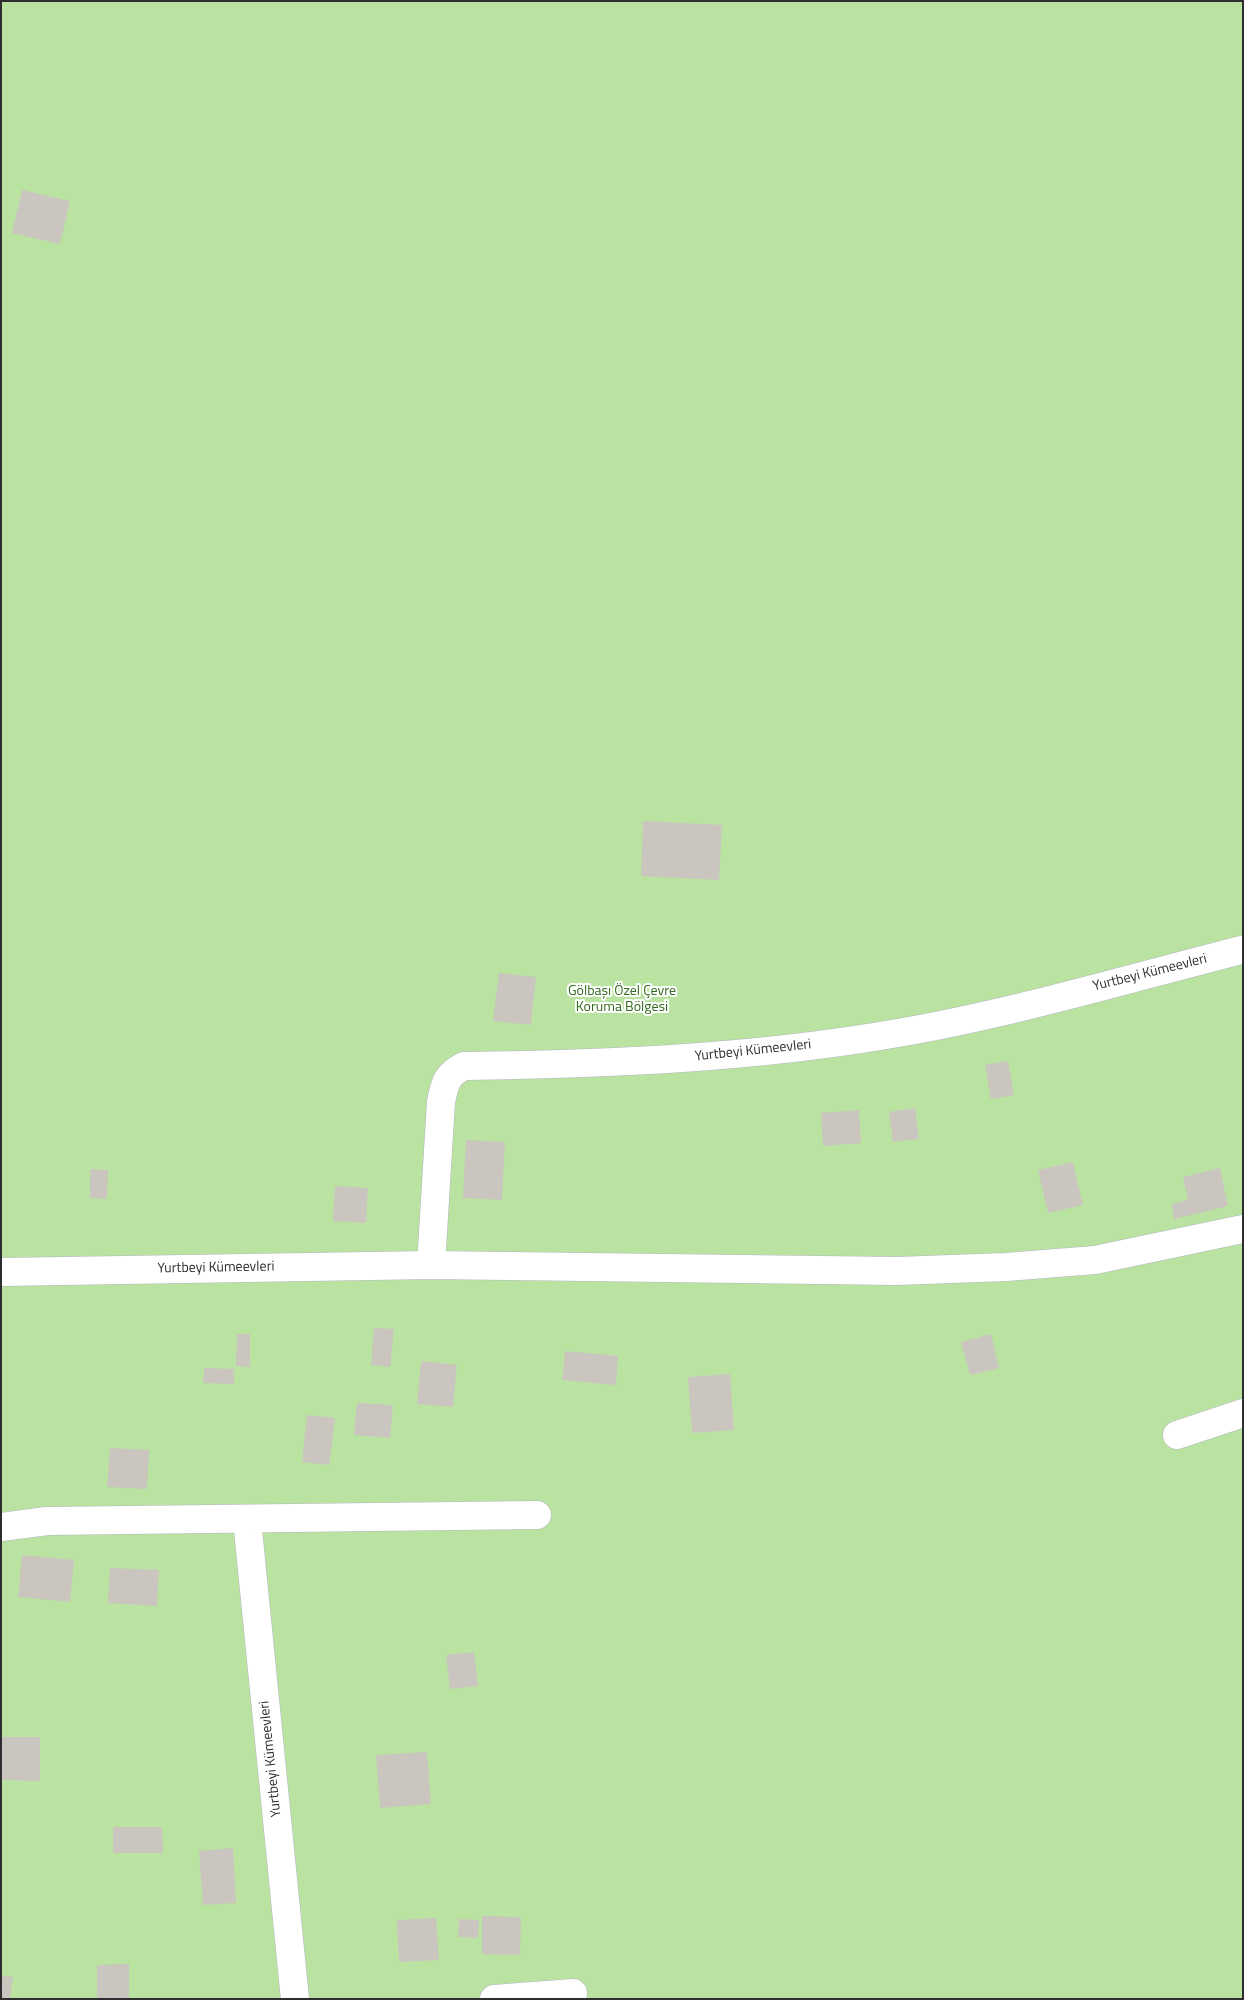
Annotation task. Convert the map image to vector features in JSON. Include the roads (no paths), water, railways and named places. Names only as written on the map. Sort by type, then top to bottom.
[{"type":"street","name":"Yurtbeyi Kümeevleri","points":[[431,1265],[441,1102],[446,1082],[453,1072],[464,1066],[654,1061],[764,1051],[899,1033],[1030,1004],[1241,950]]},
{"type":"street","name":"Yurtbeyi Kümeevleri","points":[[1,1272],[431,1265],[898,1271],[1006,1267],[1095,1260],[1243,1229]]},
{"type":"street","points":[[1177,1434],[1243,1413]]},
{"type":"street","points":[[1,1526],[48,1521],[537,1515]]},
{"type":"street","name":"Yurtbeyi Kümeevleri","points":[[247,1520],[295,1999]]},
{"type":"street","points":[[494,1999],[573,1993]]},
{"type":"park label","name":"Gölbaşı Özel Çevre Koruma Bölgesi","points":[[622,1000]]}]
